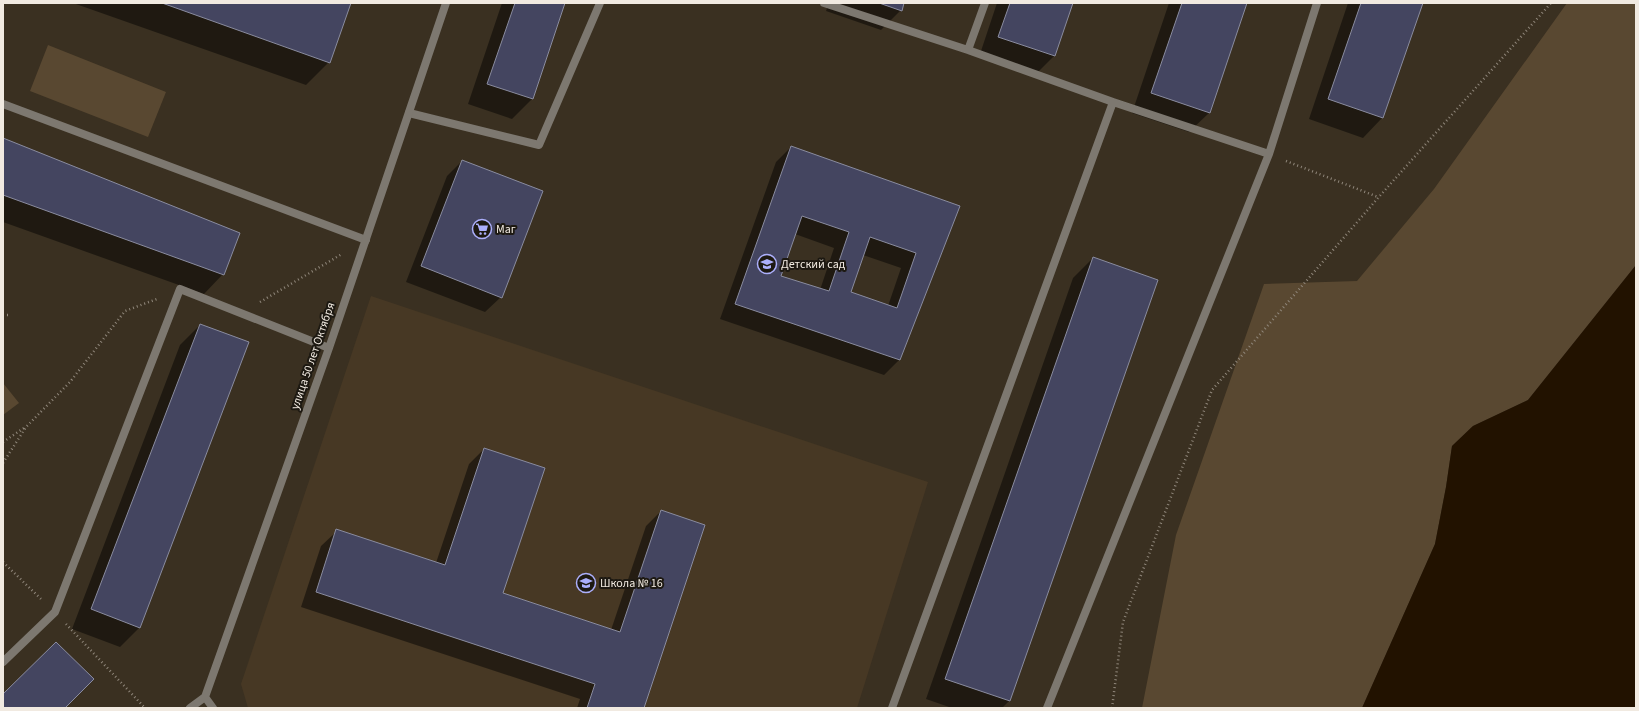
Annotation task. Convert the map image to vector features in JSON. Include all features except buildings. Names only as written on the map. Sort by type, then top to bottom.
[{"type":"street","points":[[409,113],[539,146],[600,3]]},
{"type":"street","points":[[824,3],[968,50],[1113,102],[1269,154]]},
{"type":"street","points":[[968,50],[985,3]]},
{"type":"street","points":[[1047,708],[1269,154],[1317,3]]},
{"type":"street","name":"улица 50 лет Октября","points":[[205,697],[329,348],[409,113],[444,4]]},
{"type":"street","points":[[892,708],[1113,102]]},
{"type":"street","points":[[3,104],[366,240]]},
{"type":"street","points":[[3,662],[55,612],[180,289],[329,348]]},
{"type":"street","points":[[190,708],[205,697],[213,708]]},
{"type":"path","points":[[1112,708],[1123,622],[1212,390],[1378,198],[1551,3]]},
{"type":"path","points":[[1269,154],[1378,198]]},
{"type":"path","points":[[241,313],[366,240]]},
{"type":"path","points":[[3,463],[26,427],[70,382],[125,311],[180,289]]},
{"type":"path","points":[[3,315],[8,315]]},
{"type":"path","points":[[3,442],[26,427]]},
{"type":"path","points":[[3,562],[55,612],[145,708]]},
{"type":"shaded area","points":[[1567,3],[1636,3],[1636,265],[1528,400],[1473,426],[1452,446],[1435,544],[1362,708],[1142,708],[1176,535],[1264,284],[1357,281],[1434,189]]},
{"type":"shaded area","points":[[48,45],[166,92],[148,137],[30,91]]},
{"type":"shaded area","points":[[1636,265],[1636,708],[1362,708],[1435,544],[1452,446],[1473,426],[1528,400]]},
{"type":"shaded area","name":"Школа № 16","points":[[371,296],[928,482],[857,708],[248,708],[241,684]]},
{"type":"shaded area","points":[[3,383],[19,403],[3,415]]},
{"type":"place","name":"Маг","points":[[482,229]]},
{"type":"place","name":"Детский сад","points":[[767,264]]},
{"type":"place","name":"Школа № 16","points":[[586,583]]}]
